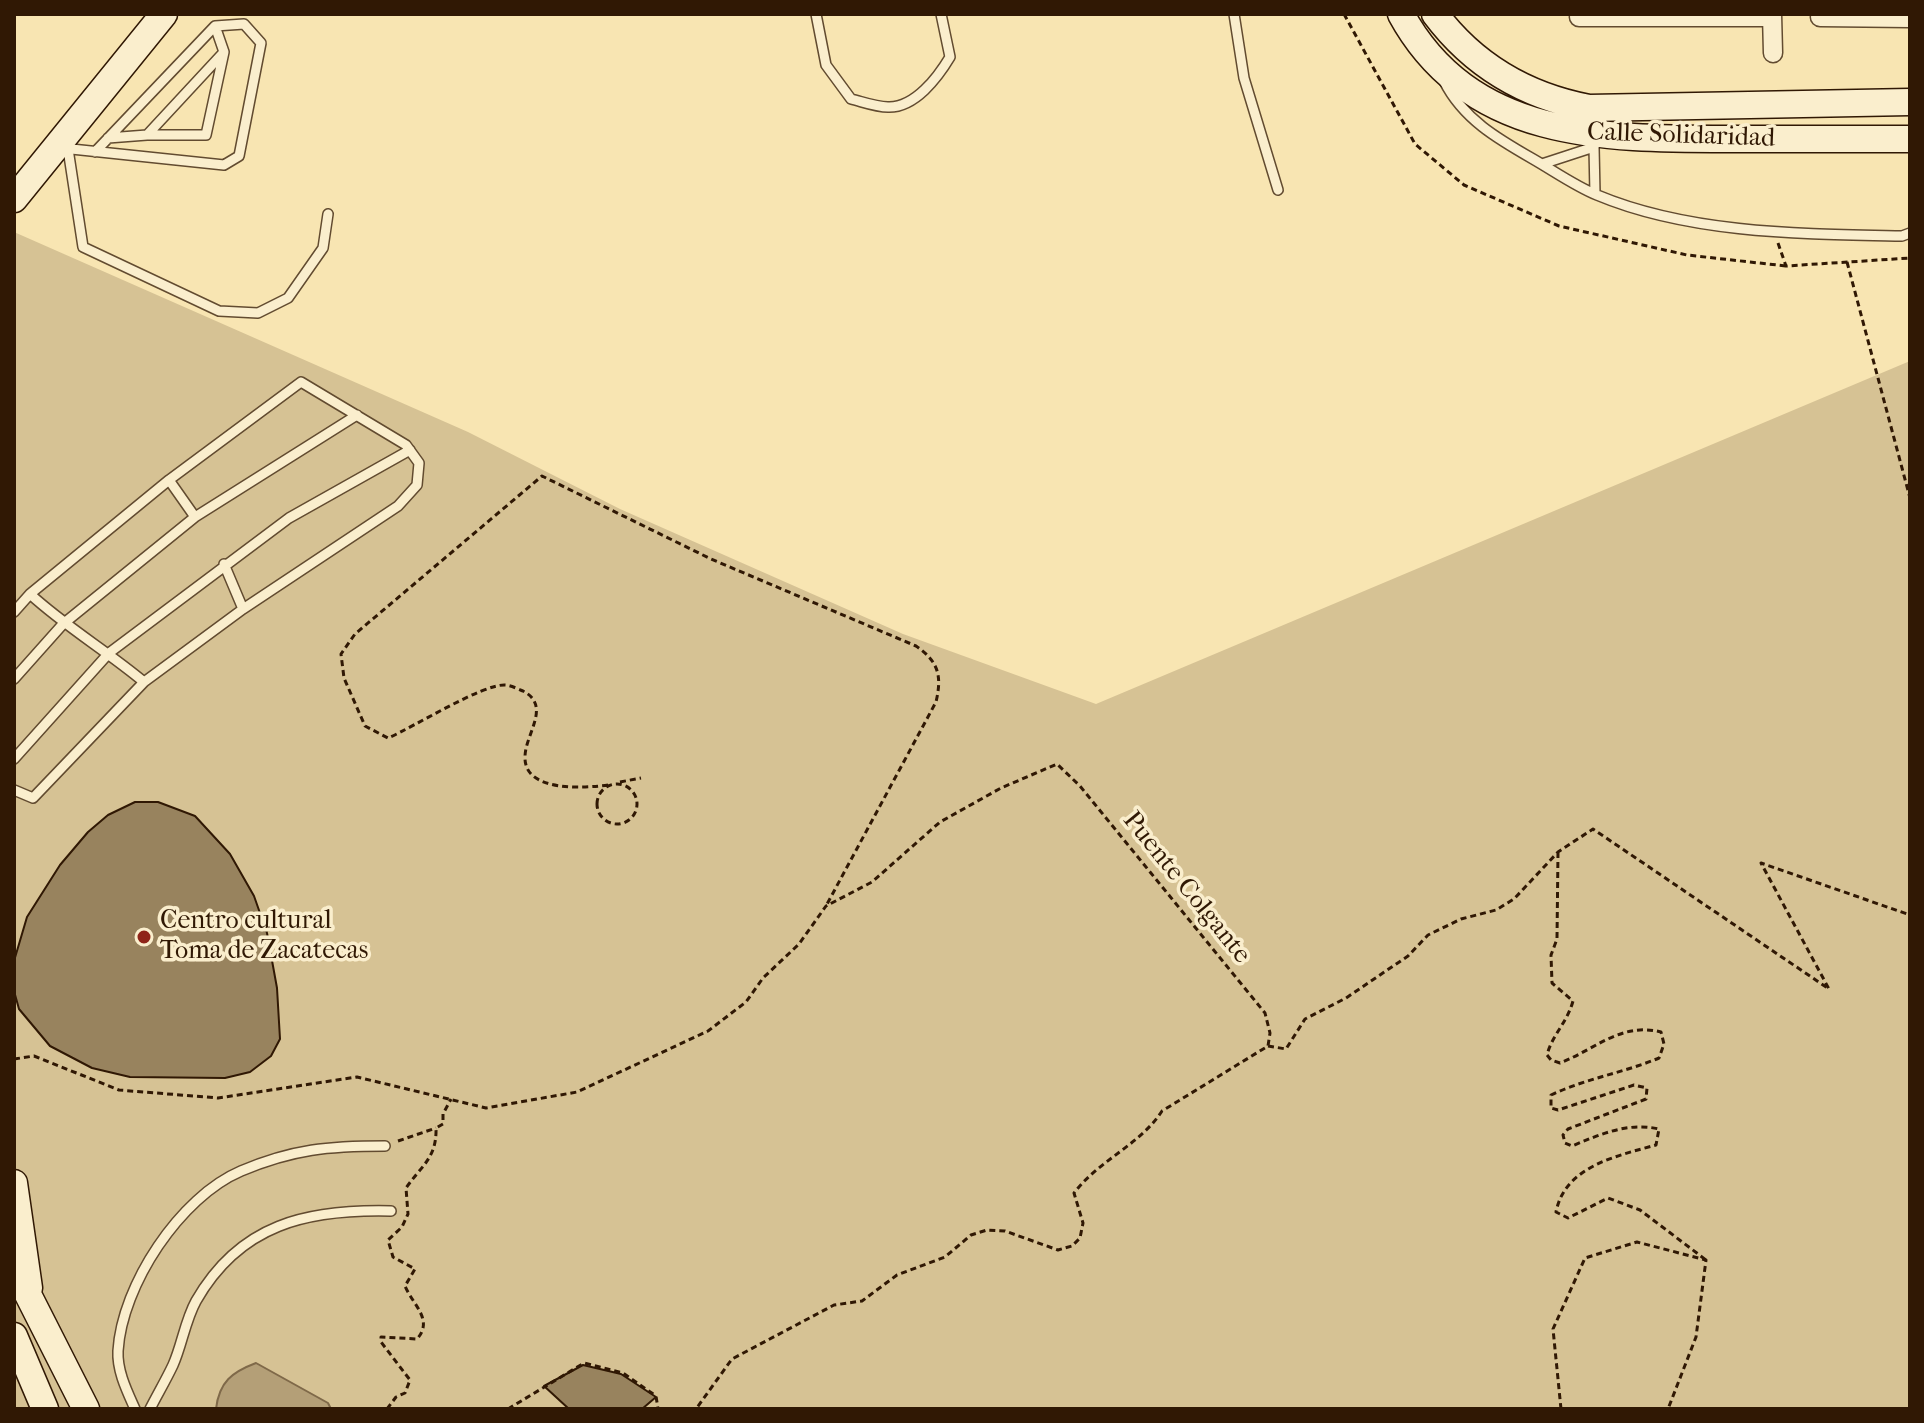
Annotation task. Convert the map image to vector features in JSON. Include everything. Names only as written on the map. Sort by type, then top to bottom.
[{"type":"main road","points":[[14,199],[61,148],[164,14]]},
{"type":"main road","name":"Calle Solidaridad","points":[[1401,14],[1453,79],[1516,117],[1597,142],[1910,139]]},
{"type":"main road","name":"Calle Solidaridad","points":[[1435,14],[1472,56],[1509,81],[1559,102],[1589,108],[1910,102]]},
{"type":"main road","points":[[14,1183],[20,1265]]},
{"type":"main road","points":[[14,1236],[30,1295],[86,1409]]},
{"type":"main road","points":[[14,1336],[45,1409]]},
{"type":"street","points":[[1579,17],[1772,16],[1773,53]]},
{"type":"street","points":[[1820,17],[1910,18]]},
{"type":"lane","points":[[816,14],[826,65],[851,99],[891,108],[916,96],[937,79],[950,57],[941,14]]},
{"type":"lane","points":[[1234,14],[1244,78],[1278,190]]},
{"type":"lane","points":[[95,152],[215,26],[244,24],[261,43],[239,156],[224,165],[95,152],[61,148],[83,247],[219,311],[258,313],[288,298],[323,248],[328,214]]},
{"type":"lane","points":[[108,138],[206,135],[224,52],[215,26]]},
{"type":"lane","points":[[147,135],[224,52]]},
{"type":"lane","points":[[1432,56],[1452,97],[1477,124],[1595,194],[1642,211],[1775,233],[1902,236],[1910,233]]},
{"type":"lane","points":[[1542,164],[1597,142],[1595,194]]},
{"type":"lane","points":[[14,612],[30,594],[169,480],[301,382],[410,450],[419,463],[417,485],[398,506],[243,609],[144,682],[33,798],[14,790]]},
{"type":"lane","points":[[14,679],[63,624],[195,517],[357,415]]},
{"type":"lane","points":[[14,759],[109,653],[289,518],[410,450]]},
{"type":"lane","points":[[169,480],[195,517]]},
{"type":"lane","points":[[224,564],[243,609]]},
{"type":"lane","points":[[30,594],[63,624],[109,653],[144,682]]},
{"type":"lane","points":[[135,1409],[123,1381],[117,1353],[123,1320],[139,1279],[165,1235],[196,1203],[238,1172],[324,1146],[385,1146]]},
{"type":"lane","points":[[150,1409],[173,1365],[195,1304],[221,1263],[262,1231],[310,1215],[391,1211]]},
{"type":"path","points":[[1344,14],[1415,144],[1464,185],[1559,226],[1687,255],[1786,266],[1910,258]]},
{"type":"path","points":[[1775,233],[1786,266]]},
{"type":"path","points":[[1847,262],[1910,498]]},
{"type":"path","points":[[14,1059],[34,1056],[119,1090],[218,1098],[357,1077],[486,1108],[577,1092],[708,1031],[746,1002],[763,978],[799,944],[826,906],[936,702],[941,678],[935,664],[916,646],[711,559],[542,476],[355,634],[341,654],[344,678],[365,726],[388,738],[487,689],[506,684],[525,692],[535,701],[537,713],[524,754],[526,765],[533,775],[547,782],[579,789],[641,778]]},
{"type":"path","name":"Puente Colgante","points":[[826,906],[872,882],[940,822],[1001,788],[1057,764],[1080,786],[1265,1013],[1270,1033],[1268,1046]]},
{"type":"path","points":[[608,785],[598,795],[597,809],[605,820],[618,824],[631,819],[637,806],[630,788],[617,783]]},
{"type":"path","points":[[696,1409],[732,1359],[834,1305],[862,1301],[897,1275],[945,1257],[971,1235],[987,1230],[1005,1231],[1058,1250],[1072,1246],[1080,1238],[1083,1223],[1074,1193],[1086,1176],[1151,1127],[1162,1111],[1268,1046],[1286,1049],[1305,1019],[1408,956],[1428,935],[1461,919],[1496,910],[1514,899],[1558,852],[1593,829],[1829,989],[1761,863],[1910,915]]},
{"type":"path","points":[[1558,852],[1557,939],[1551,955],[1552,983],[1573,1001],[1568,1019],[1549,1045],[1547,1055],[1560,1063],[1615,1033],[1649,1029],[1661,1032],[1664,1044],[1659,1058],[1616,1074],[1598,1075],[1551,1095],[1551,1108],[1558,1110],[1634,1085],[1647,1088],[1646,1099],[1568,1129],[1563,1135],[1565,1143],[1572,1146],[1611,1131],[1641,1125],[1659,1129],[1656,1145],[1591,1167],[1566,1188],[1559,1198],[1556,1212],[1568,1218],[1608,1198],[1640,1210],[1706,1260]]},
{"type":"path","points":[[385,1146],[443,1124],[443,1114],[451,1099]]},
{"type":"path","points":[[387,1409],[396,1397],[405,1393],[410,1380],[381,1337],[417,1339],[424,1325],[422,1314],[405,1286],[415,1269],[393,1257],[388,1240],[402,1227],[408,1214],[406,1188],[428,1164],[434,1151],[436,1128]]},
{"type":"path","points":[[1561,1409],[1553,1329],[1585,1258],[1637,1242],[1706,1260]]},
{"type":"path","points":[[1668,1409],[1696,1337],[1706,1260]]},
{"type":"path","points":[[508,1409],[584,1363],[623,1373],[656,1396],[658,1409]]},
{"type":"shaded area","points":[[14,232],[468,432],[620,509],[903,634],[1096,704],[1910,361],[1910,1409],[14,1409]]},
{"type":"shaded area","points":[[256,1363],[328,1403],[331,1409],[216,1409],[220,1392],[228,1379]]},
{"type":"building","name":"Centro cultural Toma de Zacatecas","points":[[135,802],[158,802],[195,816],[230,854],[254,896],[267,933],[277,988],[280,1039],[271,1056],[250,1072],[225,1078],[130,1077],[92,1068],[50,1046],[19,1009],[14,991],[14,961],[27,917],[60,865],[88,832],[108,815]]},
{"type":"building","points":[[583,1365],[621,1374],[656,1397],[642,1409],[569,1409],[544,1386]]},
{"type":"place","name":"Centro cultural Toma de Zacatecas","points":[[144,937]]}]
